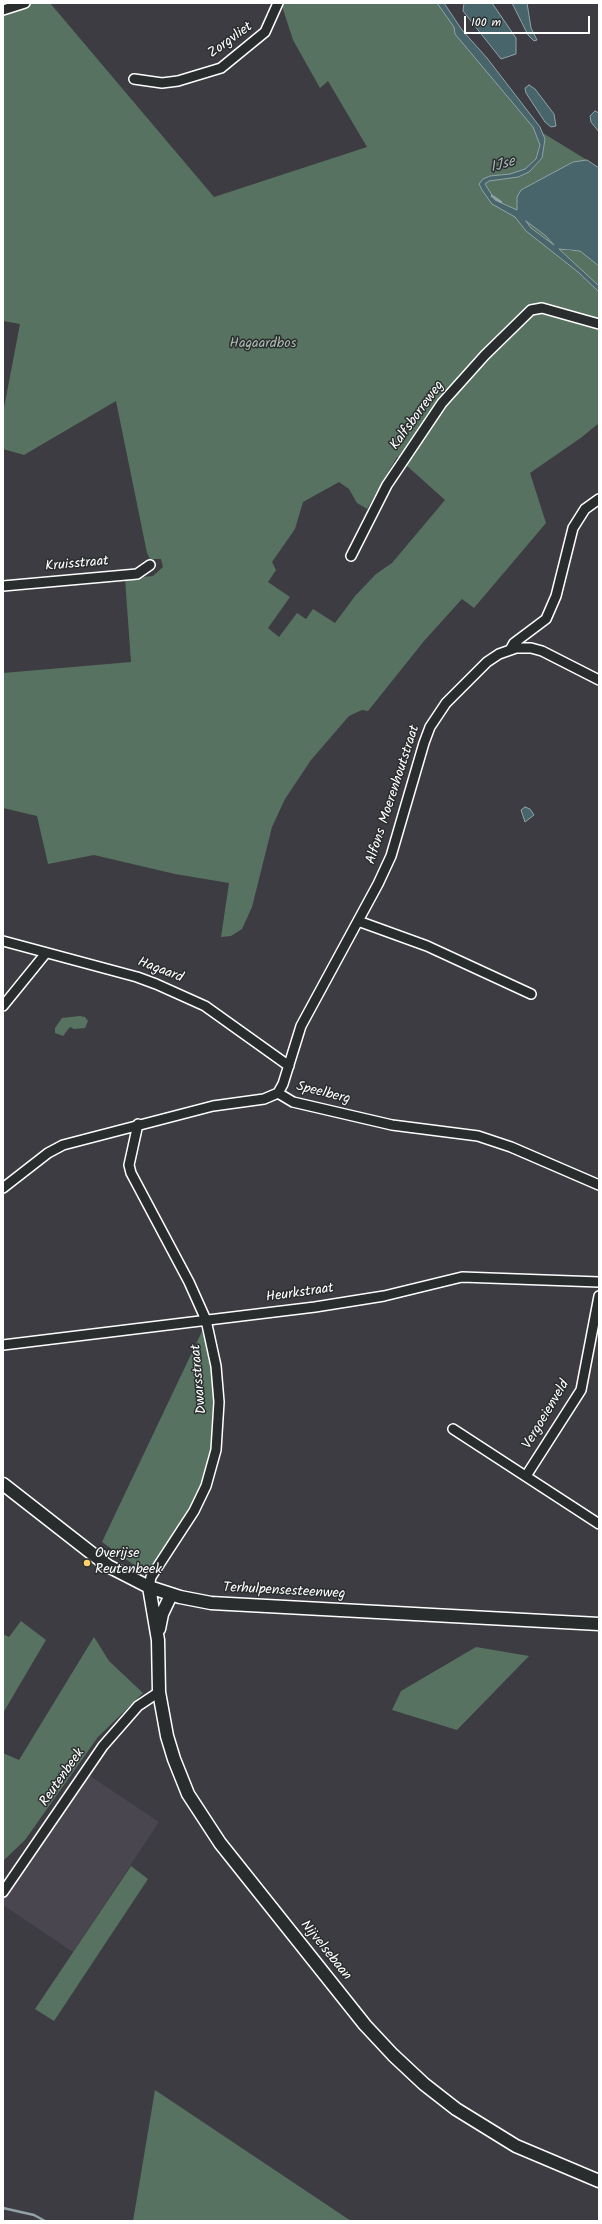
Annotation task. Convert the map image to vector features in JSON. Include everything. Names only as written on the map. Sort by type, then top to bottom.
[{"type":"main road","name":"Terhulpensesteenweg","points":[[3,1484],[85,1551],[124,1576],[171,1595],[211,1603],[599,1624]]},
{"type":"main road","name":"Nijvelsebaan","points":[[150,1587],[158,1640],[159,1692],[174,1759],[188,1794],[229,1855],[379,2041],[424,2084],[483,2127],[546,2160],[599,2181]]},
{"type":"main road","name":"Nijvelsebaan","points":[[158,1640],[162,1614],[171,1595]]},
{"type":"street","points":[[3,10],[25,3]]},
{"type":"street","name":"Zorgvliet","points":[[134,80],[162,83],[178,81],[221,68],[265,32],[278,3]]},
{"type":"street","name":"Kalfsborreweg","points":[[351,556],[387,485],[442,403],[484,355],[531,310],[542,308],[599,324]]},
{"type":"street","name":"Alfons Moerenhoutstraat","points":[[278,1092],[283,1084],[301,1026],[358,921],[391,856],[430,727],[446,703],[469,678],[493,657],[510,650],[514,643],[546,619],[556,596],[573,528],[585,509],[599,499]]},
{"type":"street","name":"Kruisstraat","points":[[3,586],[137,574],[150,565]]},
{"type":"street","points":[[510,650],[522,648],[537,649],[599,680]]},
{"type":"street","points":[[358,921],[427,946],[531,994]]},
{"type":"street","name":"Hagaard","points":[[3,941],[138,976],[198,1003],[232,1024],[289,1066]]},
{"type":"street","points":[[3,1006],[46,953]]},
{"type":"street","name":"Speelberg","points":[[3,1188],[48,1153],[63,1145],[138,1124],[213,1106],[264,1099],[278,1092],[293,1102],[392,1125],[478,1136],[511,1147],[599,1185]]},
{"type":"street","name":"Dwarsstraat","points":[[138,1124],[130,1165],[133,1181],[189,1282],[206,1320],[216,1366],[219,1402],[214,1463],[206,1486],[194,1511],[151,1577],[150,1587]]},
{"type":"street","name":"Heurkstraat","points":[[3,1345],[315,1307],[376,1297],[462,1277],[534,1278],[599,1282]]},
{"type":"street","name":"Vergoeienveld","points":[[526,1476],[581,1390],[599,1296]]},
{"type":"street","points":[[453,1429],[599,1524]]},
{"type":"street","name":"Reutenbeek","points":[[3,1892],[103,1746],[138,1706],[159,1692]]},
{"type":"shaded area","points":[[87,1774],[159,1822],[73,1952],[3,1905],[3,1899]]},
{"type":"green space","name":"Hagaardbos","points":[[3,3],[50,3],[214,197],[367,147],[328,81],[320,88],[293,40],[281,3],[442,3],[538,130],[587,160],[573,162],[521,217],[546,236],[558,248],[569,251],[580,251],[599,266],[599,423],[582,437],[530,473],[546,523],[474,608],[462,599],[424,641],[368,711],[362,710],[349,716],[311,760],[285,799],[272,827],[252,907],[242,929],[231,936],[221,937],[229,883],[175,874],[94,855],[48,864],[37,816],[3,808],[3,673],[131,662],[125,579],[153,576],[163,567],[161,559],[150,559],[147,553],[116,401],[24,455],[3,449],[3,413],[20,324],[3,321]],"holes":[[[397,457],[445,500],[392,563],[376,574],[355,596],[335,623],[313,609],[306,619],[297,613],[279,637],[268,628],[290,597],[268,582],[276,570],[272,562],[295,529],[303,502],[339,482],[349,489],[357,503],[367,509]]]},
{"type":"green space","points":[[80,1016],[85,1017],[88,1021],[85,1028],[74,1029],[70,1027],[63,1036],[55,1033],[55,1028],[62,1018]]},
{"type":"green space","points":[[204,1327],[214,1371],[215,1439],[208,1473],[193,1508],[148,1575],[102,1542]]},
{"type":"green space","points":[[21,1621],[46,1640],[3,1713],[3,1634],[9,1637]]},
{"type":"green space","points":[[94,1637],[109,1661],[143,1693],[98,1737],[25,1840],[3,1861],[3,1753],[19,1760]]},
{"type":"green space","points":[[476,1647],[529,1656],[457,1730],[392,1710],[401,1691]]},
{"type":"green space","points":[[131,1866],[148,1879],[54,2021],[35,2009]]},
{"type":"green space","points":[[155,2090],[351,2221],[133,2221]]},
{"type":"water","points":[[437,3],[444,3],[462,30],[487,58],[540,127],[545,139],[542,158],[529,172],[518,177],[489,181],[485,184],[495,200],[517,210],[517,197],[521,190],[573,162],[587,160],[599,168],[599,266],[580,251],[559,249],[599,286],[599,292],[578,272],[526,231],[515,217],[492,204],[482,190],[479,184],[483,179],[490,176],[510,174],[525,169],[536,159],[540,145],[533,127],[455,34],[454,27]],"holes":[[[526,221],[546,236],[554,245],[531,228]]]},
{"type":"water","points":[[464,3],[492,3],[516,38],[516,54],[501,59],[463,11]]},
{"type":"water","points":[[512,3],[527,3],[531,28],[537,40],[534,41],[528,35]]},
{"type":"water","points":[[529,85],[535,89],[554,114],[556,126],[551,127],[545,122],[526,93],[525,88]]},
{"type":"water","points":[[595,111],[599,113],[599,132],[591,122],[590,116]]},
{"type":"water","points":[[525,807],[530,809],[534,815],[525,822],[521,810]]},
{"type":"waterway","name":"IJse","points":[[492,196],[501,202]]},
{"type":"waterway","points":[[3,2208],[34,2215],[45,2221]]},
{"type":"place","name":"Overijse Reutenbeek","points":[[87,1563]]}]
